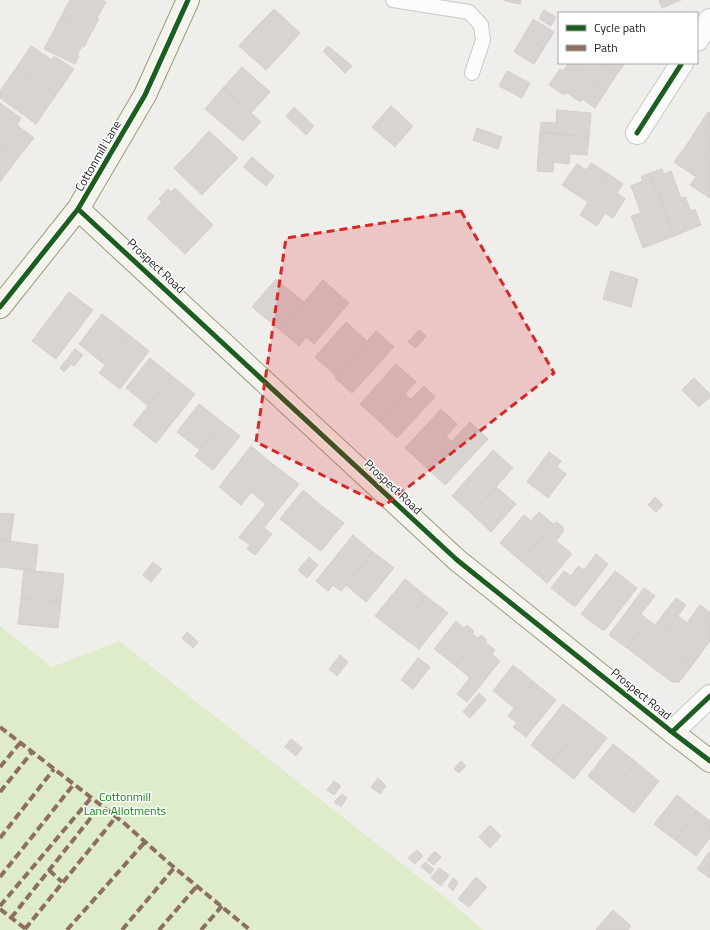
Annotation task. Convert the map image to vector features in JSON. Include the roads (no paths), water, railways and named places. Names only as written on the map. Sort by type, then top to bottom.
[{"type":"street","name":"Cottonmill Lane","points":[[0,307],[78,209],[145,95],[188,0]]},
{"type":"street","points":[[698,38],[710,20]]},
{"type":"street","points":[[637,133],[681,64]]},
{"type":"street","name":"Prospect Road","points":[[78,209],[457,560],[710,761]]},
{"type":"street","points":[[672,732],[710,696]]},
{"type":"lane","points":[[393,0],[469,12],[481,25],[483,40],[472,73]]},
{"type":"park label","name":"Cottonmill Lane Allotments","points":[[125,804]]}]
